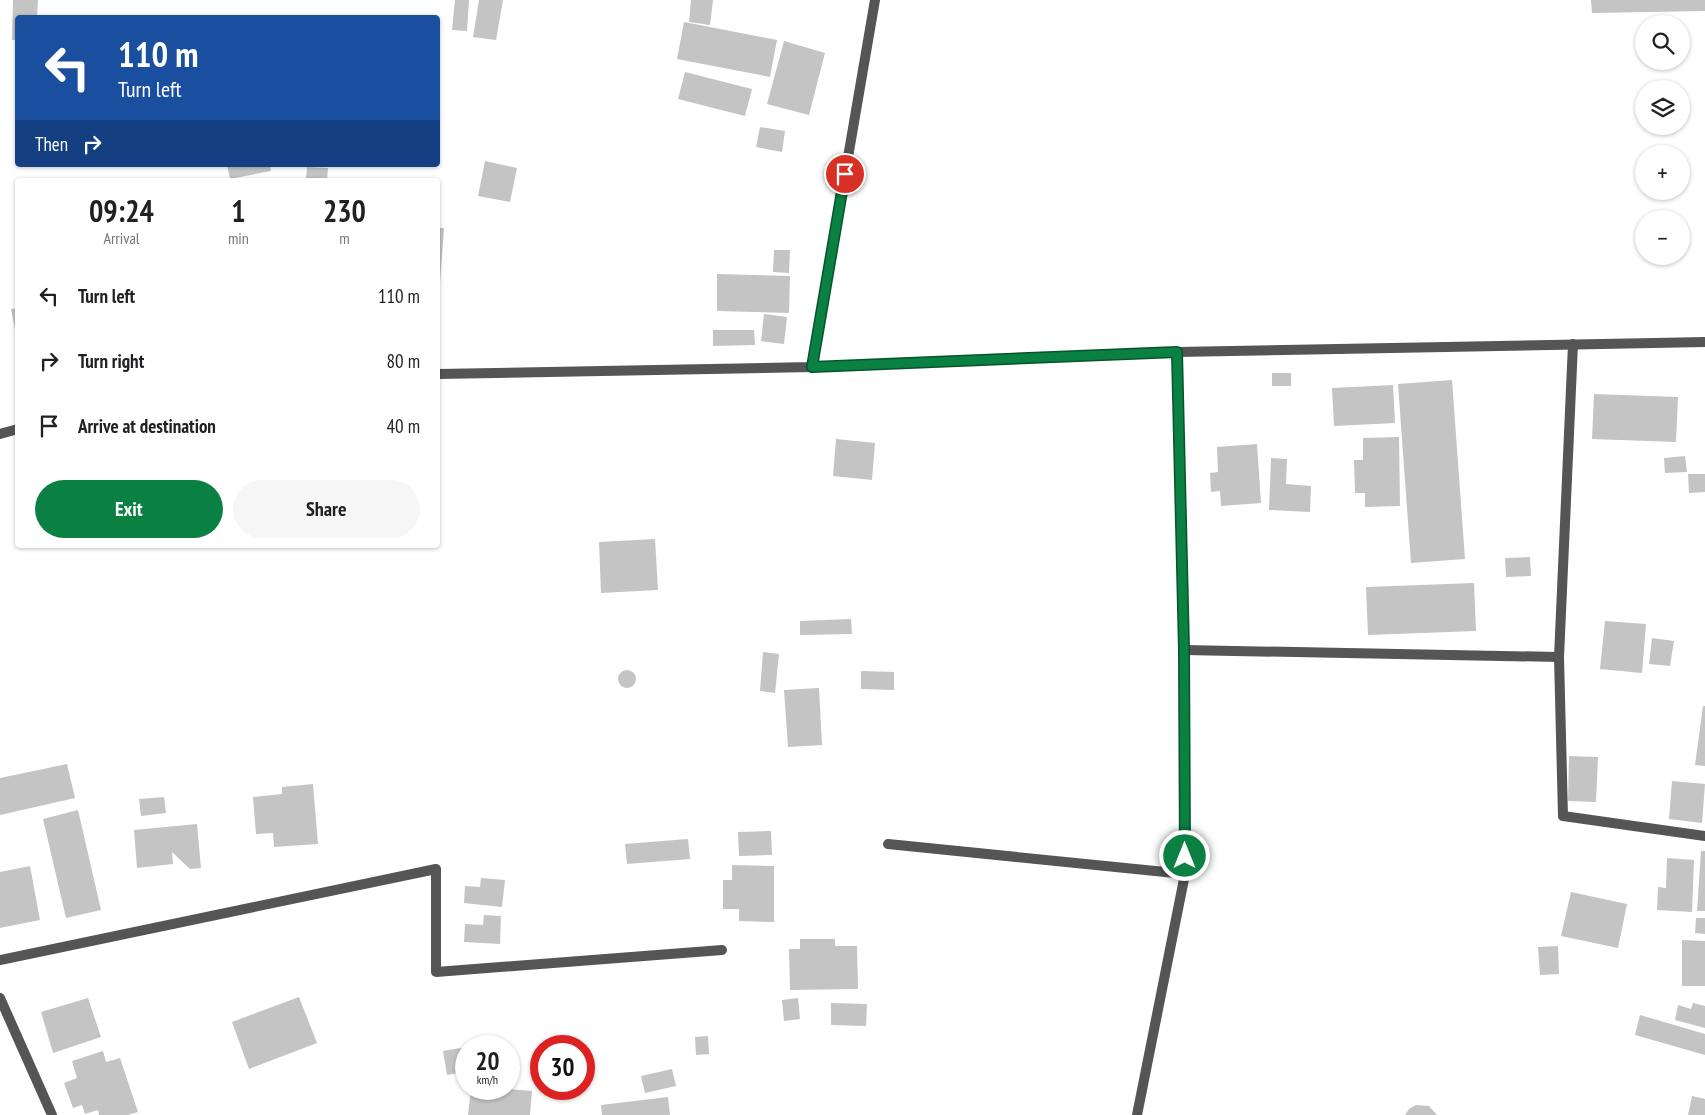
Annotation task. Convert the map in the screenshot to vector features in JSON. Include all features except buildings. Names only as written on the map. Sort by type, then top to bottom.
[{"type":"street","points":[[812,367],[875,0]]},
{"type":"street","points":[[440,374],[812,367],[1177,352],[1705,342]]},
{"type":"street","points":[[1573,344],[1559,657],[1563,816],[1705,836]]},
{"type":"street","points":[[1137,1115],[1186,874],[1184,650],[1177,352]]},
{"type":"street","points":[[0,434],[15,430]]},
{"type":"street","points":[[1184,650],[1559,657]]},
{"type":"street","points":[[888,844],[1186,874]]},
{"type":"street","points":[[0,960],[436,869],[436,972],[722,950]]},
{"type":"street","points":[[0,998],[52,1115]]},
{"type":"route","points":[[845,174],[812,367],[1177,352],[1184,650],[1185,856]]}]
